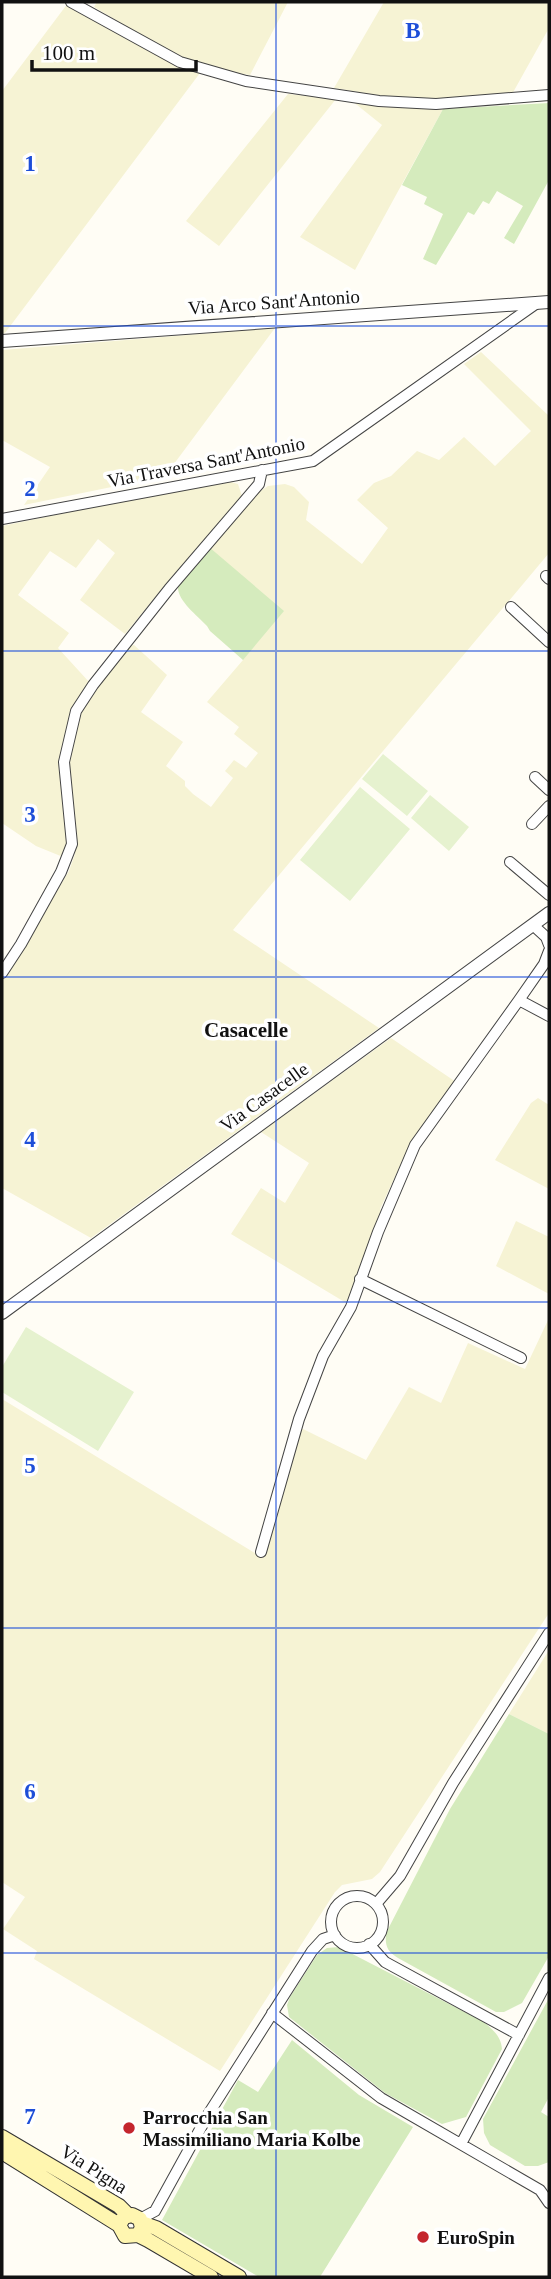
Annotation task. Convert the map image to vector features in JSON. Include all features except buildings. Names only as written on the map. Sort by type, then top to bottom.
[{"type":"main road","name":"Via Pigna","points":[[2,2137],[119,2206],[133,2224],[156,2228],[239,2277]]},
{"type":"main road","points":[[2,2152],[133,2224],[211,2277]]},
{"type":"street","points":[[71,2],[87,6],[180,62],[246,81],[379,101],[436,104],[549,94]]},
{"type":"street","name":"Via Arco Sant'Antonio","points":[[2,341],[543,302]]},
{"type":"street","name":"Via Traversa Sant'Antonio","points":[[2,519],[313,461],[543,302]]},
{"type":"street","points":[[2,973],[61,872],[72,844],[64,762],[76,712],[93,685],[169,589],[259,484],[262,470]]},
{"type":"street","points":[[511,607],[549,642]]},
{"type":"street","points":[[535,777],[549,790]]},
{"type":"street","points":[[532,824],[549,806]]},
{"type":"street","points":[[510,862],[549,895]]},
{"type":"street","name":"Via Casacelle","points":[[2,1313],[549,913]]},
{"type":"street","points":[[534,926],[546,937],[549,945]]},
{"type":"street","points":[[261,1552],[299,1419],[323,1356],[351,1307],[415,1144],[544,964],[549,951]]},
{"type":"street","points":[[519,1000],[549,1016]]},
{"type":"street","points":[[360,1279],[521,1358]]},
{"type":"street","points":[[376,1904],[400,1876],[453,1783],[549,1633]]},
{"type":"street","points":[[362,1896],[376,1904],[383,1918],[382,1928],[376,1939],[358,1948],[341,1942],[332,1926],[332,1915],[342,1901],[362,1896]]},
{"type":"street","points":[[133,2224],[155,2211],[209,2113],[312,1951],[323,1940],[335,1934]]},
{"type":"street","points":[[369,1944],[385,1962],[519,2035]]},
{"type":"street","points":[[461,2144],[549,1978]]},
{"type":"street","points":[[272,2013],[373,2093],[461,2144],[545,2187],[549,2203]]},
{"type":"shaded area","points":[[97,2],[288,2],[250,75],[194,62],[161,47],[94,7]]},
{"type":"shaded area","points":[[384,2],[549,2],[549,28],[511,96],[452,99],[389,97],[334,88]]},
{"type":"shaded area","points":[[68,3],[177,64],[200,73],[2,334],[2,91]]},
{"type":"shaded area","points":[[288,94],[336,99],[219,246],[186,221]]},
{"type":"shaded area","points":[[352,101],[443,109],[355,270],[300,237],[382,125]]},
{"type":"shaded area","points":[[275,328],[165,476],[24,505],[50,467],[2,440],[2,350]]},
{"type":"shaded area","points":[[481,352],[549,416],[549,553],[233,930],[379,1028],[91,1238],[2,1188],[2,981],[69,871],[75,854],[68,760],[78,714],[129,646],[134,645],[167,675],[141,712],[183,742],[166,766],[185,781],[185,786],[193,794],[211,807],[233,778],[225,771],[234,760],[246,768],[258,753],[234,734],[239,727],[207,702],[243,660],[209,547],[259,492],[268,486],[285,484],[294,487],[309,502],[306,520],[362,564],[388,528],[357,500],[374,483],[391,476],[417,451],[439,460],[464,437],[495,466],[531,431],[464,364]]},
{"type":"shaded area","points":[[231,482],[238,484],[243,499],[174,574],[125,634],[80,600],[115,553],[98,539],[76,568],[50,551],[18,595],[69,633],[58,648],[90,683],[68,726],[70,843],[63,857],[36,846],[2,823],[2,526],[152,495]]},
{"type":"shaded area","points":[[391,1038],[456,1082],[421,1127],[406,1153],[380,1209],[383,1212],[348,1304],[231,1234],[261,1188],[285,1203],[309,1163],[261,1132]]},
{"type":"shaded area","points":[[538,1098],[549,1105],[549,1189],[495,1160],[531,1103]]},
{"type":"shaded area","points":[[516,1221],[549,1237],[549,1294],[496,1266]]},
{"type":"shaded area","points":[[549,1318],[549,1613],[380,1872],[372,1879],[342,1885],[335,1892],[220,2071],[34,1959],[37,1951],[3,1929],[25,1897],[2,1882],[2,1399],[263,1558],[299,1431],[303,1429],[366,1460],[409,1387],[441,1403],[468,1343],[525,1369]]},
{"type":"shaded area","points":[[549,1650],[549,1734],[509,1714]]},
{"type":"green space","points":[[549,103],[549,180],[514,244],[504,238],[523,206],[497,191],[489,204],[483,201],[474,215],[468,212],[436,265],[423,259],[443,214],[424,204],[427,197],[402,185],[443,109]]},
{"type":"green space","points":[[209,547],[284,611],[243,660],[210,631],[184,602],[178,591],[178,585]]},
{"type":"green space","points":[[383,754],[428,791],[407,816],[362,779]]},
{"type":"green space","points":[[360,787],[410,829],[350,901],[300,860]]},
{"type":"green space","points":[[430,795],[469,827],[449,851],[411,818]]},
{"type":"green space","points":[[26,1327],[134,1392],[98,1451],[2,1392],[2,1367]]},
{"type":"green space","points":[[509,1714],[549,1734],[549,1956],[522,2003],[504,2012],[496,2012],[398,1958],[386,1945],[386,1933],[450,1809]]},
{"type":"green space","points":[[339,1947],[484,2022],[496,2034],[502,2049],[466,2117],[442,2124],[385,2093],[289,2017],[287,2005],[290,1997],[317,1955],[327,1948]]},
{"type":"green space","points":[[549,1998],[549,2097],[541,2112],[549,2117],[549,2162],[538,2166],[525,2166],[490,2145],[484,2133],[483,2119]]},
{"type":"green space","points":[[292,2040],[359,2095],[413,2127],[320,2277],[259,2277],[162,2220],[238,2080],[258,2092]]},
{"type":"place","name":"Parrocchia San Massimiliano Maria Kolbe","points":[[129,2128]]},
{"type":"place","name":"EuroSpin","points":[[423,2237]]},
{"type":"district","name":"Casacelle","points":[[246,1030]]}]
